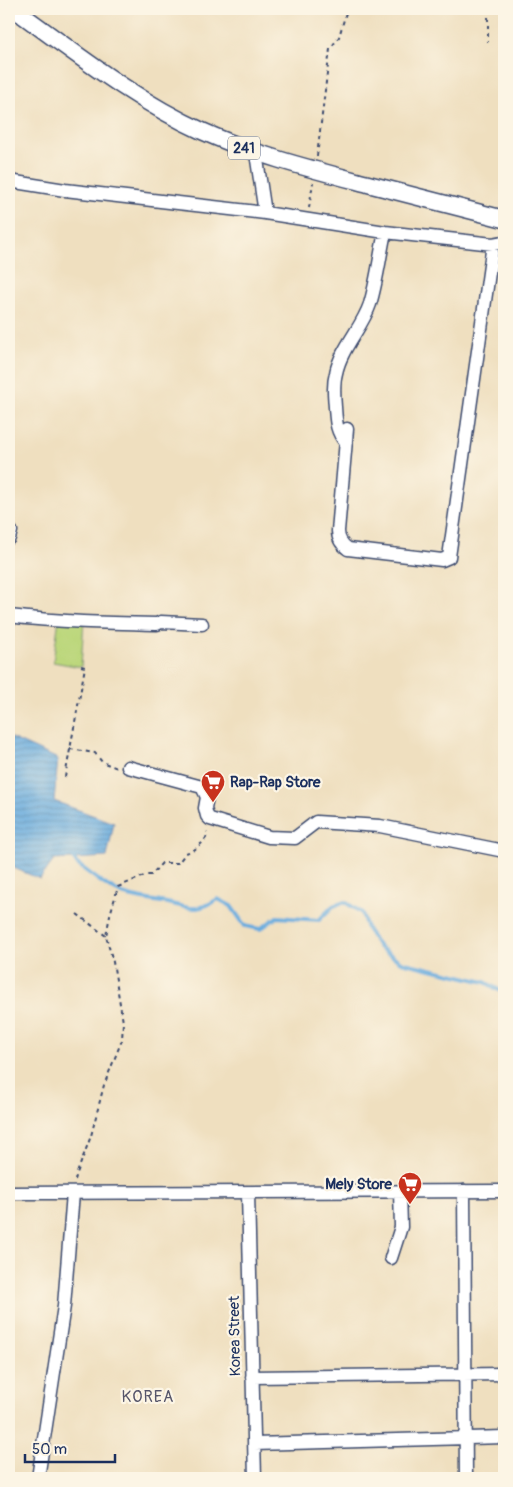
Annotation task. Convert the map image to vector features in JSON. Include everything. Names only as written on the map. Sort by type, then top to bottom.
[{"type":"main road","name":"241","points":[[14,9],[109,77],[151,104],[200,130],[256,153],[504,219]]},
{"type":"street","points":[[256,153],[265,214]]},
{"type":"street","points":[[9,181],[65,190],[265,214],[385,232],[499,243],[449,557],[442,560],[348,549],[343,546],[338,537],[338,531],[347,429]]},
{"type":"street","points":[[346,443],[340,436],[336,426],[334,385],[336,371],[341,358],[363,321],[370,302],[385,232]]},
{"type":"street","points":[[9,616],[73,622],[202,624]]},
{"type":"street","points":[[128,767],[202,787],[207,797],[205,813],[210,819],[269,837],[295,838],[316,822],[325,822],[380,826],[504,851]]},
{"type":"street","points":[[391,1258],[401,1227],[400,1191]]},
{"type":"street","points":[[464,1191],[466,1478]]},
{"type":"street","points":[[9,1193],[504,1191]]},
{"type":"street","points":[[38,1478],[64,1306],[73,1193]]},
{"type":"street","name":"Korea Street","points":[[248,1193],[255,1478]]},
{"type":"street","points":[[252,1377],[504,1374]]},
{"type":"street","points":[[254,1444],[504,1437]]},
{"type":"path","points":[[308,220],[316,170],[330,49],[339,37],[347,9]]},
{"type":"path","points":[[488,9],[488,42]]},
{"type":"path","points":[[65,777],[85,666],[81,666]]},
{"type":"path","points":[[70,748],[94,754],[102,762],[116,768],[128,767]]},
{"type":"path","points":[[73,1193],[77,1173],[91,1136],[104,1084],[122,1040],[123,1022],[113,962],[106,936],[118,887],[146,875],[151,875],[162,864],[178,863],[186,853],[194,850],[206,838],[210,819]]},
{"type":"path","points":[[77,914],[106,936]]},
{"type":"green space","points":[[59,618],[84,619],[81,667],[53,662]]},
{"type":"water","points":[[9,737],[58,759],[54,801],[114,823],[107,857],[54,860],[40,879],[9,866]]},
{"type":"waterway","points":[[74,859],[77,864],[98,880],[122,894],[188,908],[199,908],[218,899],[231,906],[245,926],[260,929],[277,917],[319,920],[333,906],[345,902],[362,913],[367,929],[379,947],[401,962],[485,982],[504,993]]},
{"type":"place","name":"Rap-Rap Store","points":[[213,803]]},
{"type":"place","name":"Mely Store","points":[[410,1205]]},
{"type":"district","name":"KOREA","points":[[148,1397]]}]
